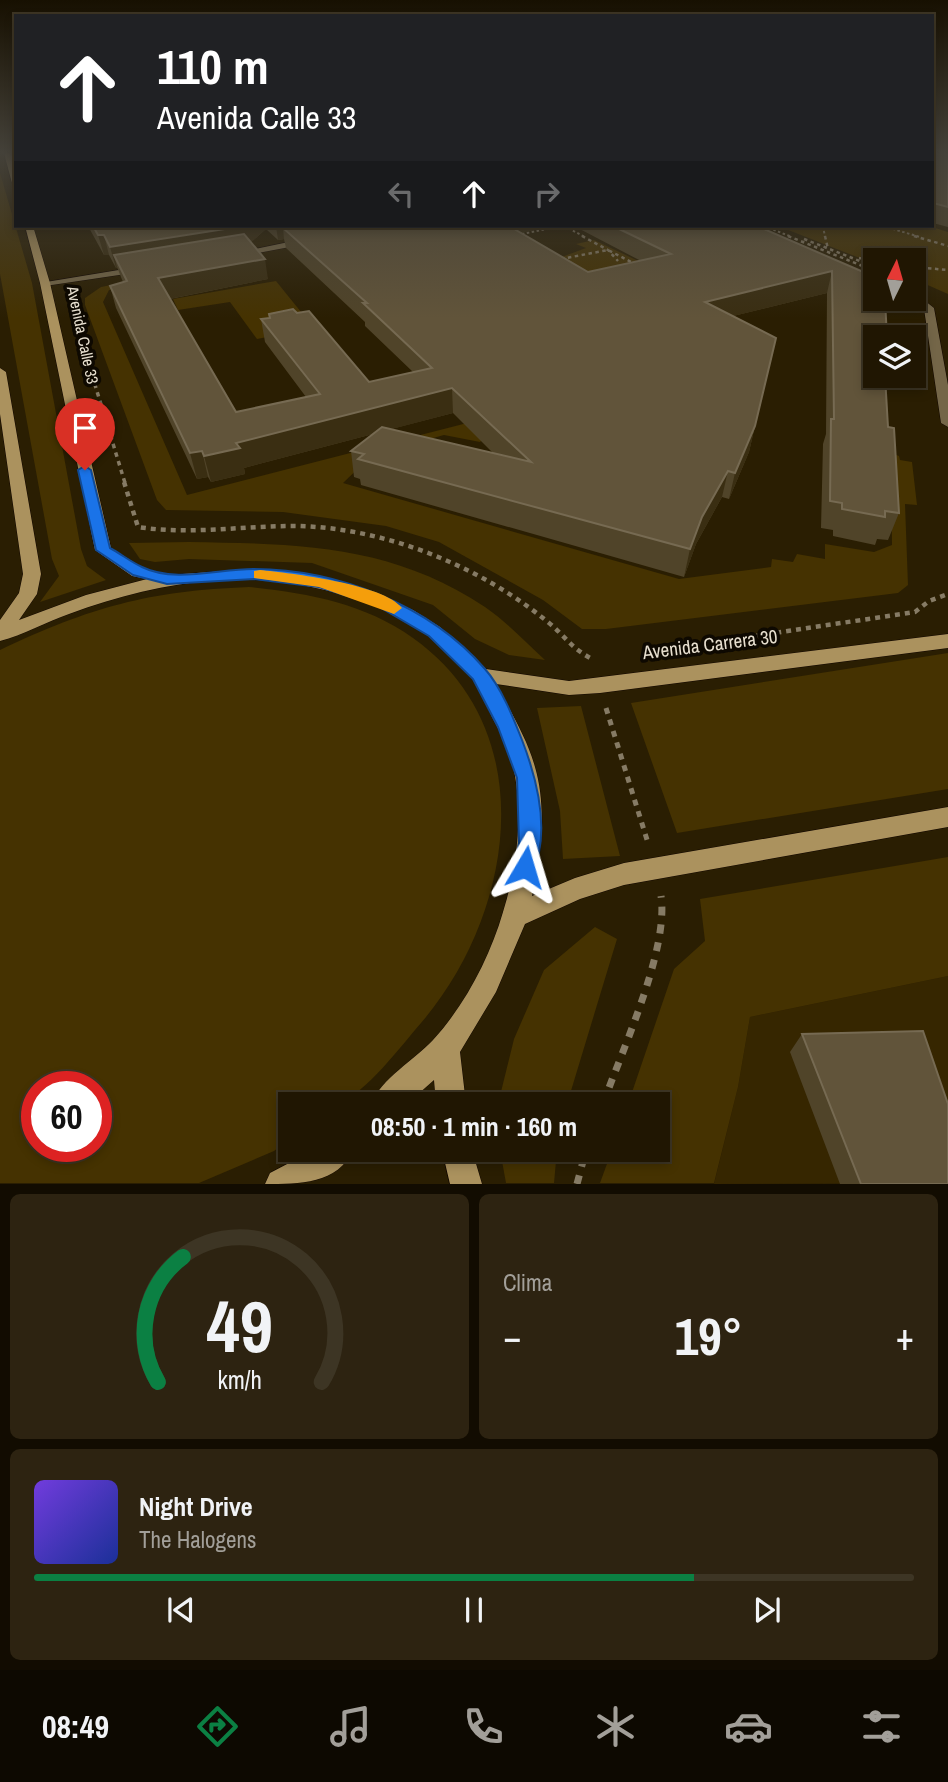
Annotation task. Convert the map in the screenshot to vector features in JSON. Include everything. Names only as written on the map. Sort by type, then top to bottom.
[{"type":"main road","name":"Avenida Calle 33","points":[[30,228],[45,283],[103,550],[138,572],[167,579]]},
{"type":"main road","points":[[0,372],[32,574],[28,594],[0,634]]},
{"type":"main road","points":[[0,634],[70,604],[167,579],[254,574],[333,586],[381,601],[435,632],[480,675],[508,727],[527,778],[530,843],[515,916],[488,982],[445,1049],[399,1092]]},
{"type":"main road","name":"Avenida Carrera 30","points":[[480,675],[556,687],[600,686],[948,641]]},
{"type":"main road","points":[[515,916],[575,889],[624,874],[948,817]]},
{"type":"main road","points":[[445,1049],[450,1092]]},
{"type":"main road","points":[[281,1184],[322,1162]]},
{"type":"main road","points":[[460,1162],[466,1184]]},
{"type":"street","points":[[222,256],[315,240]]},
{"type":"street","points":[[45,283],[156,267]]},
{"type":"street","points":[[926,304],[948,423]]},
{"type":"path","points":[[513,236],[553,228]]},
{"type":"path","points":[[567,228],[642,267]]},
{"type":"path","points":[[769,228],[863,264]]},
{"type":"path","points":[[776,228],[863,264]]},
{"type":"path","points":[[823,228],[829,251]]},
{"type":"path","points":[[890,228],[948,246]]},
{"type":"path","points":[[558,260],[608,250]]},
{"type":"path","points":[[608,250],[618,261]]},
{"type":"path","points":[[848,257],[863,259]]},
{"type":"path","points":[[926,268],[948,270]]},
{"type":"path","points":[[90,368],[138,527],[162,531],[294,526],[345,530],[399,543],[443,559],[508,591],[551,624],[574,649],[593,660],[604,659]]},
{"type":"path","points":[[696,645],[915,611],[929,601],[948,594]]},
{"type":"path","points":[[577,1184],[583,1162]]},
{"type":"shaded area","points":[[0,208],[10,208],[32,283],[81,549],[87,566],[106,580],[40,602],[59,576],[52,559],[0,274]]},
{"type":"shaded area","points":[[720,228],[730,228],[863,284],[863,290],[819,274],[805,273],[489,350],[564,405],[705,368],[675,449],[519,417],[501,420],[480,442],[444,435],[372,455],[343,483],[679,579],[771,567],[772,559],[793,562],[797,554],[825,559],[825,544],[874,552],[892,545],[891,453],[899,456],[900,460],[912,462],[917,505],[905,504],[908,585],[898,593],[606,629],[582,629],[543,600],[439,542],[386,526],[283,512],[166,510],[157,500],[85,305],[85,298],[101,287],[152,277],[154,281],[109,290],[103,302],[187,495],[533,406],[469,349],[806,266]]},
{"type":"shaded area","points":[[783,228],[934,228],[948,232],[948,294],[926,284],[926,248],[863,248],[863,259]]},
{"type":"shaded area","points":[[594,240],[651,267],[576,285],[559,258],[586,248],[576,244]]},
{"type":"shaded area","points":[[276,281],[314,328],[257,339],[230,302],[178,310],[173,299]]},
{"type":"shaded area","points":[[189,542],[306,547],[378,559],[449,586],[485,607],[545,660],[509,655],[475,639],[433,605],[312,563],[189,559],[155,562],[140,559],[129,543]]},
{"type":"shaded area","points":[[249,587],[313,597],[375,616],[413,638],[455,677],[483,722],[498,772],[501,825],[494,878],[477,930],[453,979],[421,1023],[383,1068],[357,1092],[278,1092],[278,1148],[274,1151],[199,1183],[0,1183],[0,650],[92,612],[180,592]]},
{"type":"shaded area","points":[[948,653],[948,789],[677,833],[631,703]]},
{"type":"shaded area","points":[[581,706],[620,856],[563,859],[560,811],[537,708]]},
{"type":"shaded area","points":[[948,857],[948,976],[750,1017],[738,1087],[714,1183],[600,1183],[608,1162],[670,1162],[670,1092],[632,1092],[674,969],[705,941],[700,899]]},
{"type":"shaded area","points":[[595,927],[617,939],[571,1092],[501,1092],[514,1039],[544,970]]},
{"type":"shaded area","points":[[948,976],[948,1183],[714,1184],[738,1087],[750,1017]]},
{"type":"shaded area","points":[[502,1162],[556,1162],[554,1183],[506,1183]]},
{"type":"building","points":[[94,228],[231,228],[110,247],[104,235],[98,235]]},
{"type":"building","points":[[283,228],[512,228],[588,272],[671,254],[617,228],[762,228],[863,272],[863,312],[886,312],[886,325],[863,325],[863,388],[886,388],[888,427],[894,428],[899,513],[885,511],[885,517],[842,509],[842,503],[830,501],[831,419],[834,419],[832,271],[705,302],[776,338],[755,426],[735,473],[728,471],[702,517],[690,549],[358,459],[364,454],[351,451],[382,427],[531,462],[452,388],[236,443],[240,448],[204,456],[202,451],[190,453],[110,286],[127,281],[114,255],[244,234],[265,259],[158,278],[236,412],[320,394],[261,319],[270,318],[269,314],[293,309],[297,313],[309,311],[369,382],[432,368],[363,303],[367,303]]},
{"type":"building","points":[[923,1031],[948,1104],[948,1184],[861,1184],[802,1034]]},
{"type":"slow traffic","points":[[260,574],[320,582],[381,601],[394,608]]},
{"type":"route","points":[[85,470],[103,550],[138,572],[167,579],[254,574],[320,582],[381,601],[435,632],[480,675],[508,727],[527,778],[530,843],[525,867]]}]
